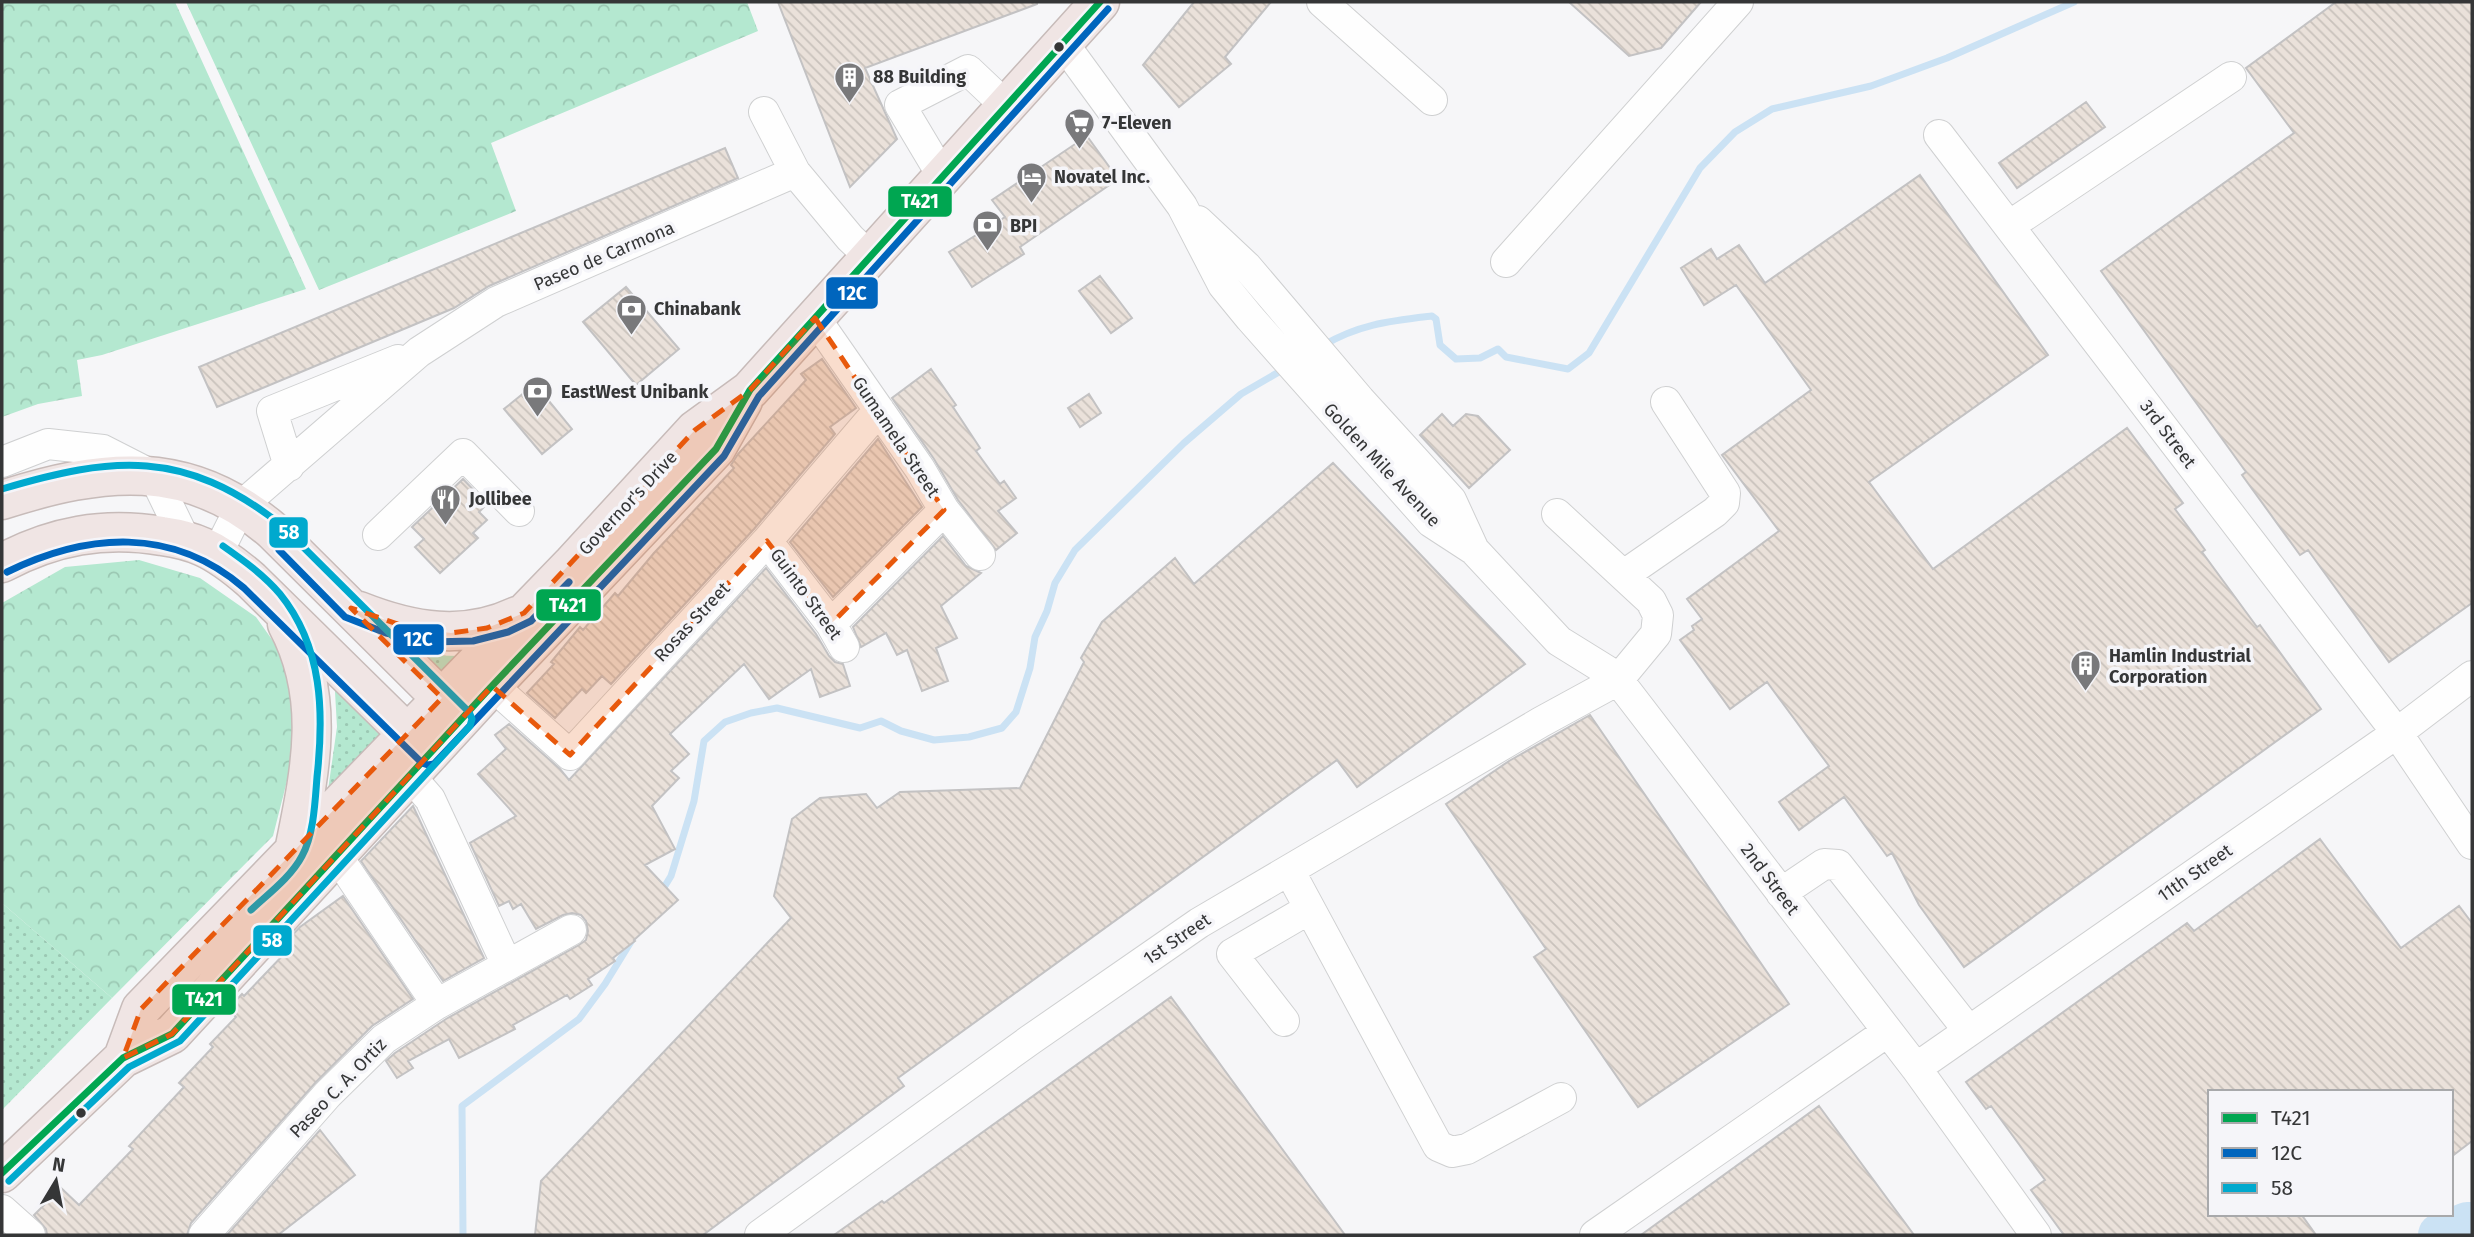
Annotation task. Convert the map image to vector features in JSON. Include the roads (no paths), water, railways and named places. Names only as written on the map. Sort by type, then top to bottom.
[{"type":"highway","name":"Governor's Drive","points":[[2,1173],[123,1058],[173,1034],[337,856],[524,613],[695,430],[750,390],[1100,2]]},
{"type":"highway","name":"Governor's Drive","points":[[452,709],[492,686],[716,449],[750,390]]},
{"type":"highway","points":[[2,500],[92,477],[154,476],[221,494],[251,497],[288,544],[452,709]]},
{"type":"highway","points":[[2,563],[50,541],[97,533],[136,532],[201,547],[233,565],[276,604],[416,755]]},
{"type":"highway","points":[[276,604],[304,661],[311,695],[309,766],[294,851]]},
{"type":"highway","points":[[351,608],[409,628],[451,633],[487,628],[524,613]]},
{"type":"highway","name":"Governor's Drive","points":[[123,1058],[141,1009],[294,851],[416,755]]},
{"type":"street","points":[[1322,2],[1432,100]]},
{"type":"street","points":[[1506,262],[1738,2]]},
{"type":"street","name":"Golden Mile Avenue","points":[[1063,43],[1182,206],[1223,285],[1256,326],[1431,522],[1474,550]]},
{"type":"street","points":[[943,177],[900,105],[968,69],[1006,106]]},
{"type":"street","points":[[2009,226],[2231,77]]},
{"type":"street","points":[[764,112],[795,172],[850,239],[870,257]]},
{"type":"street","name":"3rd Street","points":[[1939,135],[2398,733],[2472,844]]},
{"type":"street","name":"Paseo de Carmona","points":[[251,497],[419,352],[496,302],[795,172]]},
{"type":"street","name":"Golden Mile Avenue","points":[[1182,206],[1247,267],[1360,400],[1451,500],[1474,550]]},
{"type":"street","name":"Gumamela Street","points":[[815,318],[920,469],[944,510],[980,555]]},
{"type":"street","name":"Paseo de Carmona","points":[[289,466],[272,411],[419,352]]},
{"type":"street","points":[[1624,575],[1724,503],[1725,493],[1666,402]]},
{"type":"street","name":"Rosas Street","points":[[492,686],[570,755],[767,541],[879,410]]},
{"type":"street","points":[[2,462],[48,444],[103,450],[154,476],[201,547],[251,497]]},
{"type":"street","points":[[378,535],[463,454],[519,512]]},
{"type":"street","name":"Guinto Street","points":[[767,541],[837,636],[944,510]]},
{"type":"street","points":[[1557,514],[1651,601],[1658,615],[1656,634],[1618,680]]},
{"type":"street","name":"2nd Street","points":[[1474,550],[1559,641],[1618,680],[1916,1068],[2036,1235]]},
{"type":"street","name":"11th Street","points":[[1916,1068],[2398,733],[2472,676]]},
{"type":"street","name":"1st Street","points":[[760,1235],[1030,1040],[1199,923],[1618,680]]},
{"type":"street","points":[[416,755],[430,799],[507,965]]},
{"type":"street","points":[[337,856],[437,1004]]},
{"type":"street","points":[[1781,893],[1824,864],[1838,865],[1968,1030]]},
{"type":"street","points":[[1289,870],[1438,1146],[1452,1152],[1467,1149],[1561,1098]]},
{"type":"street","points":[[1284,1021],[1232,954],[1309,909]]},
{"type":"street","name":"Paseo C. A. Ortiz","points":[[204,1235],[328,1094],[384,1039],[437,1004],[571,930]]},
{"type":"street","points":[[1595,1235],[1887,1032]]},
{"type":"street","points":[[2,1210],[30,1235]]},
{"type":"waterway","points":[[1322,346],[1362,328],[1432,316],[1436,319],[1440,345],[1456,359],[1480,358],[1498,349],[1506,357],[1568,369],[1589,353],[1700,168],[1735,132],[1772,109],[1871,86],[1947,58],[2074,2]]},
{"type":"waterway","points":[[660,894],[671,876],[694,801],[704,741],[725,722],[777,708],[860,728],[881,721],[901,731],[934,740],[969,737],[1002,728],[1016,712],[1030,668],[1035,637],[1047,611],[1055,583],[1075,550],[1184,443],[1241,394],[1284,369]]},
{"type":"waterway","points":[[463,1235],[462,1106],[579,1019],[632,940]]},
{"type":"waterway","points":[[2440,1235],[2472,1224]]},
{"type":"place","name":"88 Building","points":[[850,104]]},
{"type":"place","name":"7-Eleven","points":[[1079,150]]},
{"type":"place","name":"Novatel Inc.","points":[[1031,204]]},
{"type":"place","name":"BPI","points":[[987,253]]},
{"type":"place","name":"Chinabank","points":[[631,336]]},
{"type":"place","name":"EastWest Unibank","points":[[538,419]]},
{"type":"place","name":"Jollibee","points":[[446,526]]},
{"type":"place","name":"Hamlin Industrial Corporation","points":[[2086,693]]}]
